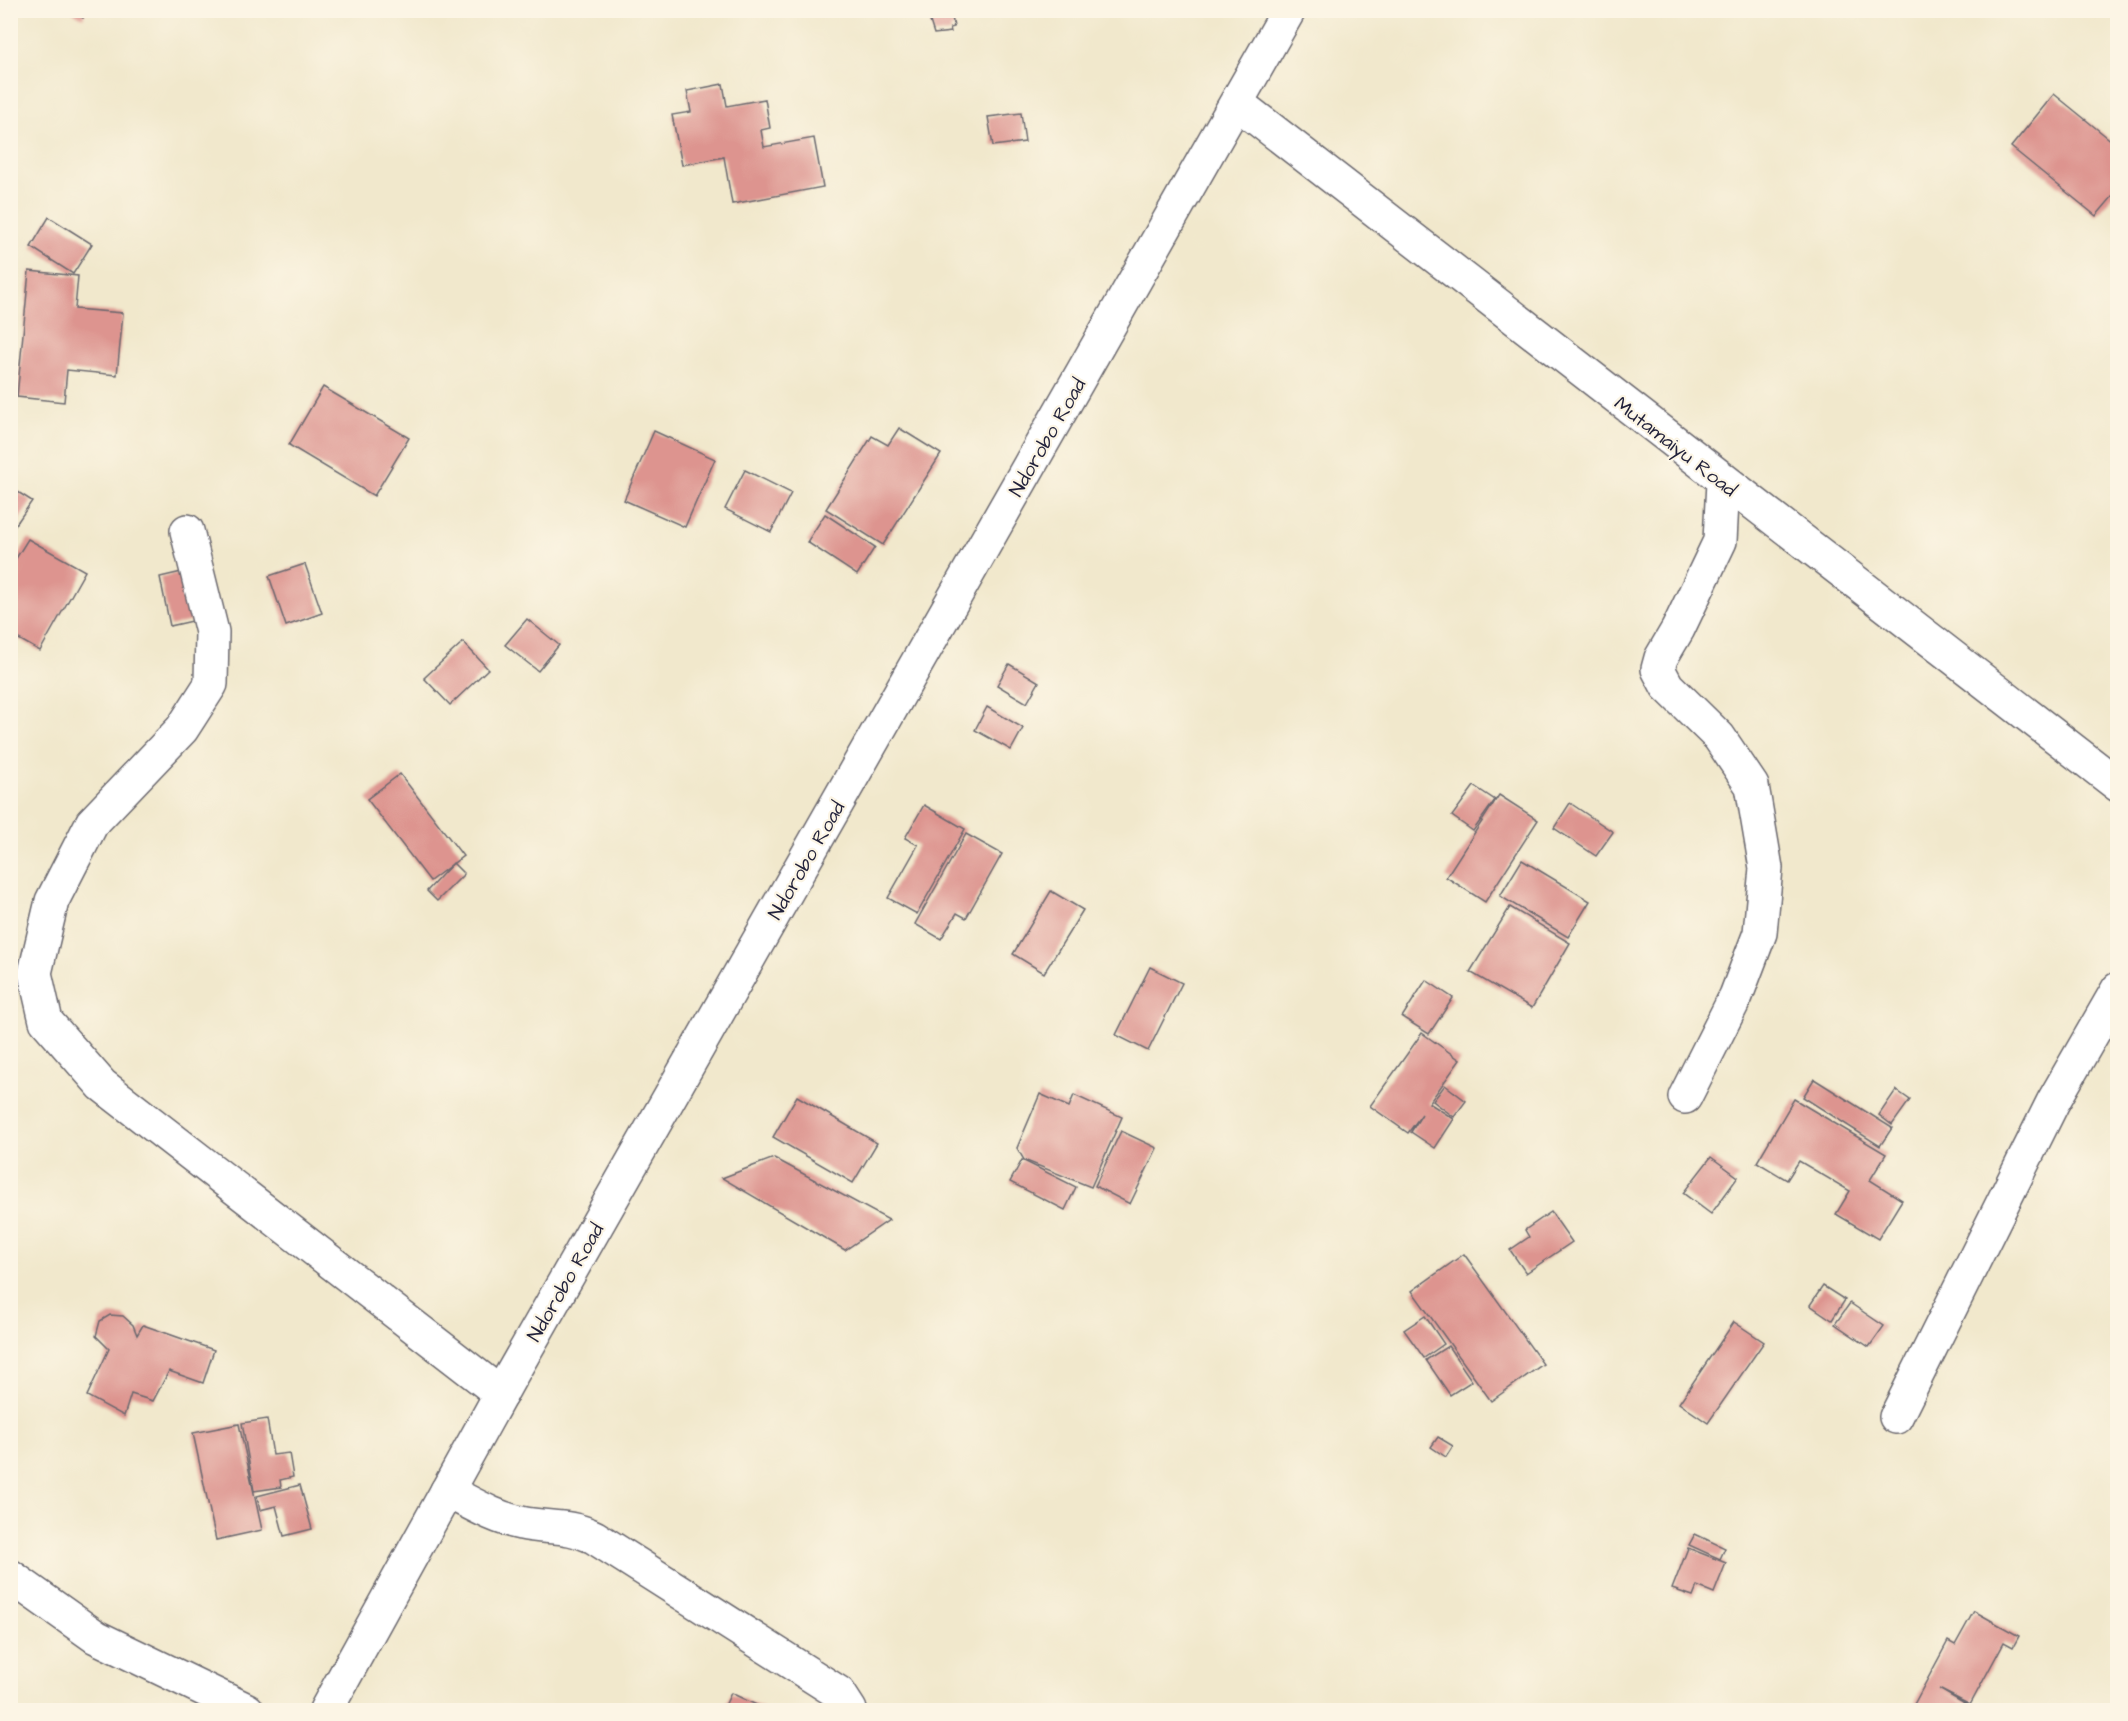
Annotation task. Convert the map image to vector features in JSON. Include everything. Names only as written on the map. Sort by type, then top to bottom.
[{"type":"street","name":"Ndorobo Road","points":[[326,1710],[501,1394],[1289,10]]},
{"type":"street","name":"Mutamaiyu Road","points":[[1237,103],[1723,482],[2118,785]]},
{"type":"street","points":[[1685,1097],[1736,996],[1760,933],[1766,868],[1752,786],[1719,737],[1667,686],[1658,669],[1661,658],[1678,629],[1720,541],[1723,482]]},
{"type":"street","points":[[187,531],[212,632],[211,684],[182,729],[92,823],[52,901],[35,973],[46,1021],[102,1085],[501,1394]]},
{"type":"street","points":[[1896,1417],[2053,1102],[2118,988]]},
{"type":"street","points":[[447,1491],[494,1514],[520,1523],[566,1526],[594,1537],[839,1693],[850,1710]]},
{"type":"street","points":[[10,1576],[96,1637],[247,1710]]},
{"type":"building","points":[[69,10],[86,10],[83,18]]},
{"type":"building","points":[[947,10],[952,17],[954,27],[950,28],[951,32],[934,34],[927,12]]},
{"type":"building","points":[[723,84],[727,106],[765,99],[770,128],[761,130],[764,147],[814,138],[823,187],[732,204],[724,157],[682,165],[672,115],[691,112],[687,91]]},
{"type":"building","points":[[2054,94],[2118,146],[2118,190],[2096,216],[2011,147]]},
{"type":"building","points":[[1021,113],[1025,142],[993,146],[988,117]]},
{"type":"building","points":[[49,217],[92,244],[73,274],[31,247]]},
{"type":"building","points":[[29,271],[78,276],[75,309],[123,313],[117,375],[67,370],[64,402],[17,397]]},
{"type":"building","points":[[323,387],[409,438],[374,496],[289,445]]},
{"type":"building","points":[[899,428],[941,454],[883,545],[826,509],[872,436],[888,445]]},
{"type":"building","points":[[654,431],[715,459],[685,527],[624,500]]},
{"type":"building","points":[[745,470],[791,493],[771,532],[725,509]]},
{"type":"building","points":[[10,487],[32,501],[10,533]]},
{"type":"building","points":[[825,514],[875,547],[857,575],[807,542]]},
{"type":"building","points":[[28,539],[85,571],[40,651],[10,634],[10,558],[15,560]]},
{"type":"building","points":[[305,564],[322,613],[286,626],[269,576]]},
{"type":"building","points":[[186,571],[197,620],[170,626],[160,577]]},
{"type":"building","points":[[527,619],[559,645],[538,671],[505,645]]},
{"type":"building","points":[[463,642],[488,669],[450,705],[424,678]]},
{"type":"building","points":[[1009,664],[1039,682],[1027,703],[997,685]]},
{"type":"building","points":[[987,707],[1023,728],[1011,750],[975,730]]},
{"type":"building","points":[[400,774],[463,856],[430,881],[367,799]]},
{"type":"building","points":[[1474,786],[1495,800],[1473,831],[1452,816]]},
{"type":"building","points":[[1499,795],[1538,820],[1485,902],[1446,877]]},
{"type":"building","points":[[1570,803],[1613,832],[1596,856],[1554,828]]},
{"type":"building","points":[[924,805],[965,829],[917,914],[888,898],[918,845],[905,838]]},
{"type":"building","points":[[966,834],[1002,854],[966,918],[957,913],[941,939],[915,924]]},
{"type":"building","points":[[1522,860],[1590,901],[1568,937],[1500,896]]},
{"type":"building","points":[[453,863],[464,874],[437,901],[427,891]]},
{"type":"building","points":[[1051,891],[1083,910],[1044,973],[1013,954]]},
{"type":"building","points":[[1510,907],[1570,943],[1532,1008],[1470,972]]},
{"type":"building","points":[[1150,967],[1182,983],[1148,1051],[1116,1035]]},
{"type":"building","points":[[1426,980],[1453,998],[1429,1034],[1402,1017]]},
{"type":"building","points":[[1422,1033],[1460,1060],[1429,1103],[1454,1119],[1435,1148],[1411,1132],[1422,1114],[1408,1133],[1370,1106]]},
{"type":"building","points":[[1814,1079],[1892,1128],[1880,1146],[1803,1097]]},
{"type":"building","points":[[1445,1085],[1466,1101],[1454,1117],[1433,1101]]},
{"type":"building","points":[[1896,1090],[1910,1100],[1892,1125],[1879,1115]]},
{"type":"building","points":[[1040,1094],[1069,1107],[1074,1095],[1122,1117],[1091,1187],[1024,1160],[1017,1148]]},
{"type":"building","points":[[797,1096],[877,1143],[853,1183],[773,1137]]},
{"type":"building","points":[[1794,1099],[1886,1154],[1870,1180],[1902,1200],[1878,1239],[1836,1214],[1850,1191],[1799,1161],[1787,1180],[1757,1162]]},
{"type":"building","points":[[1121,1131],[1157,1148],[1130,1204],[1095,1186]]},
{"type":"building","points":[[1711,1157],[1738,1177],[1711,1214],[1683,1193]]},
{"type":"building","points":[[774,1158],[889,1220],[845,1250],[722,1178]]},
{"type":"building","points":[[1022,1160],[1076,1187],[1065,1210],[1010,1182]]},
{"type":"building","points":[[1551,1212],[1572,1242],[1526,1273],[1510,1250],[1529,1237],[1525,1230]]},
{"type":"building","points":[[1464,1254],[1543,1364],[1491,1401],[1412,1291]]},
{"type":"building","points":[[1823,1286],[1845,1300],[1832,1320],[1810,1305]]},
{"type":"building","points":[[1850,1303],[1884,1326],[1869,1347],[1835,1324]]},
{"type":"building","points":[[110,1315],[123,1316],[133,1325],[137,1335],[143,1325],[214,1350],[203,1383],[169,1371],[153,1401],[131,1394],[124,1416],[87,1396],[109,1349],[96,1336],[100,1321]]},
{"type":"building","points":[[1425,1316],[1444,1344],[1424,1358],[1404,1330]]},
{"type":"building","points":[[1734,1322],[1764,1342],[1708,1423],[1679,1403]]},
{"type":"building","points":[[1448,1346],[1472,1381],[1450,1395],[1426,1360]]},
{"type":"building","points":[[267,1419],[273,1455],[289,1453],[293,1477],[280,1480],[281,1487],[254,1491],[242,1423]]},
{"type":"building","points":[[239,1424],[262,1530],[216,1540],[193,1433]]},
{"type":"building","points":[[1438,1437],[1453,1446],[1446,1457],[1431,1447]]},
{"type":"building","points":[[300,1485],[312,1529],[284,1536],[276,1506],[260,1510],[257,1496]]},
{"type":"building","points":[[1695,1534],[1725,1548],[1720,1559],[1689,1545]]},
{"type":"building","points":[[1688,1548],[1726,1563],[1714,1593],[1697,1586],[1693,1596],[1672,1589]]},
{"type":"building","points":[[1974,1611],[2019,1636],[2013,1647],[2004,1642],[1970,1705],[1939,1689],[1975,1710],[1911,1710],[1948,1641],[1955,1645]]},
{"type":"building","points":[[731,1693],[767,1710],[723,1710]]}]
